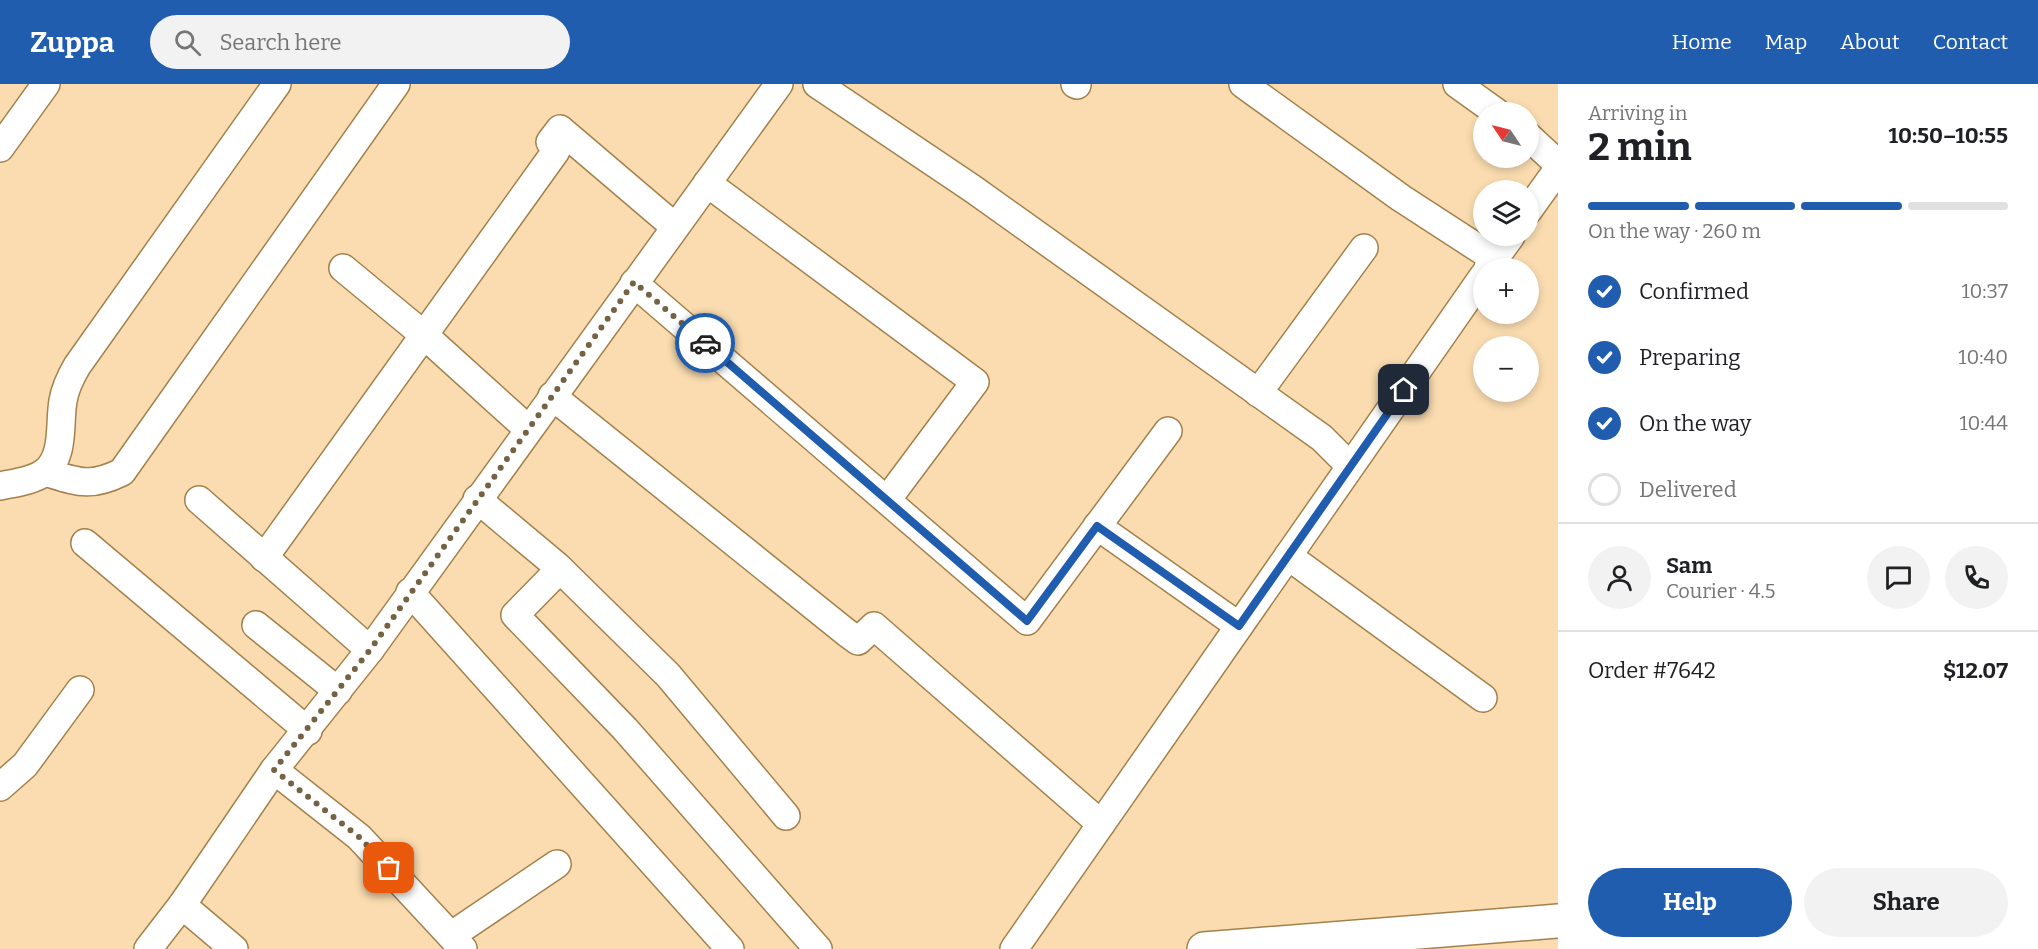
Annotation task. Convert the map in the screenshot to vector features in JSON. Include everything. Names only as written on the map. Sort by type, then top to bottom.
[{"type":"street","points":[[0,148],[46,84]]},
{"type":"street","points":[[0,486],[24,482],[45,472],[58,452],[67,383],[77,366],[277,84]]},
{"type":"street","points":[[45,472],[81,483],[101,483],[122,472],[396,84]]},
{"type":"street","points":[[817,84],[973,189],[1322,438],[1350,466]]},
{"type":"street","points":[[1243,84],[1401,198],[1476,258]]},
{"type":"street","points":[[1456,84],[1482,102]]},
{"type":"street","points":[[148,949],[182,905],[274,770],[308,731],[370,650],[776,85]]},
{"type":"street","points":[[264,558],[556,151],[550,142],[560,129],[675,227]]},
{"type":"street","points":[[1539,146],[1558,164]]},
{"type":"street","points":[[1539,196],[1558,169]]},
{"type":"street","points":[[707,183],[975,382],[887,500]]},
{"type":"street","points":[[1258,393],[1365,248]]},
{"type":"street","points":[[343,268],[424,335],[528,429]]},
{"type":"street","points":[[634,282],[1027,621],[1168,431]]},
{"type":"street","points":[[1014,949],[1473,291]]},
{"type":"street","points":[[552,396],[858,641],[874,626],[1101,824]]},
{"type":"street","points":[[477,499],[560,569],[668,675],[786,816]]},
{"type":"street","points":[[199,500],[370,650]]},
{"type":"street","points":[[1097,526],[1239,626]]},
{"type":"street","points":[[85,543],[308,731]]},
{"type":"street","points":[[1288,556],[1483,698]]},
{"type":"street","points":[[560,569],[515,615],[625,729],[818,949]]},
{"type":"street","points":[[410,592],[730,949]]},
{"type":"street","points":[[256,626],[338,691]]},
{"type":"street","points":[[0,787],[25,765],[80,690]]},
{"type":"street","points":[[274,770],[359,837],[458,942],[557,864]]},
{"type":"street","points":[[182,905],[234,949]]},
{"type":"street","points":[[1204,949],[1259,947],[1558,921]]},
{"type":"way so far","points":[[389,868],[359,837],[274,770],[308,731],[370,650],[395,612],[634,282],[705,343]]},
{"type":"route","points":[[705,343],[1027,621],[1097,526],[1239,626],[1404,390]]}]
